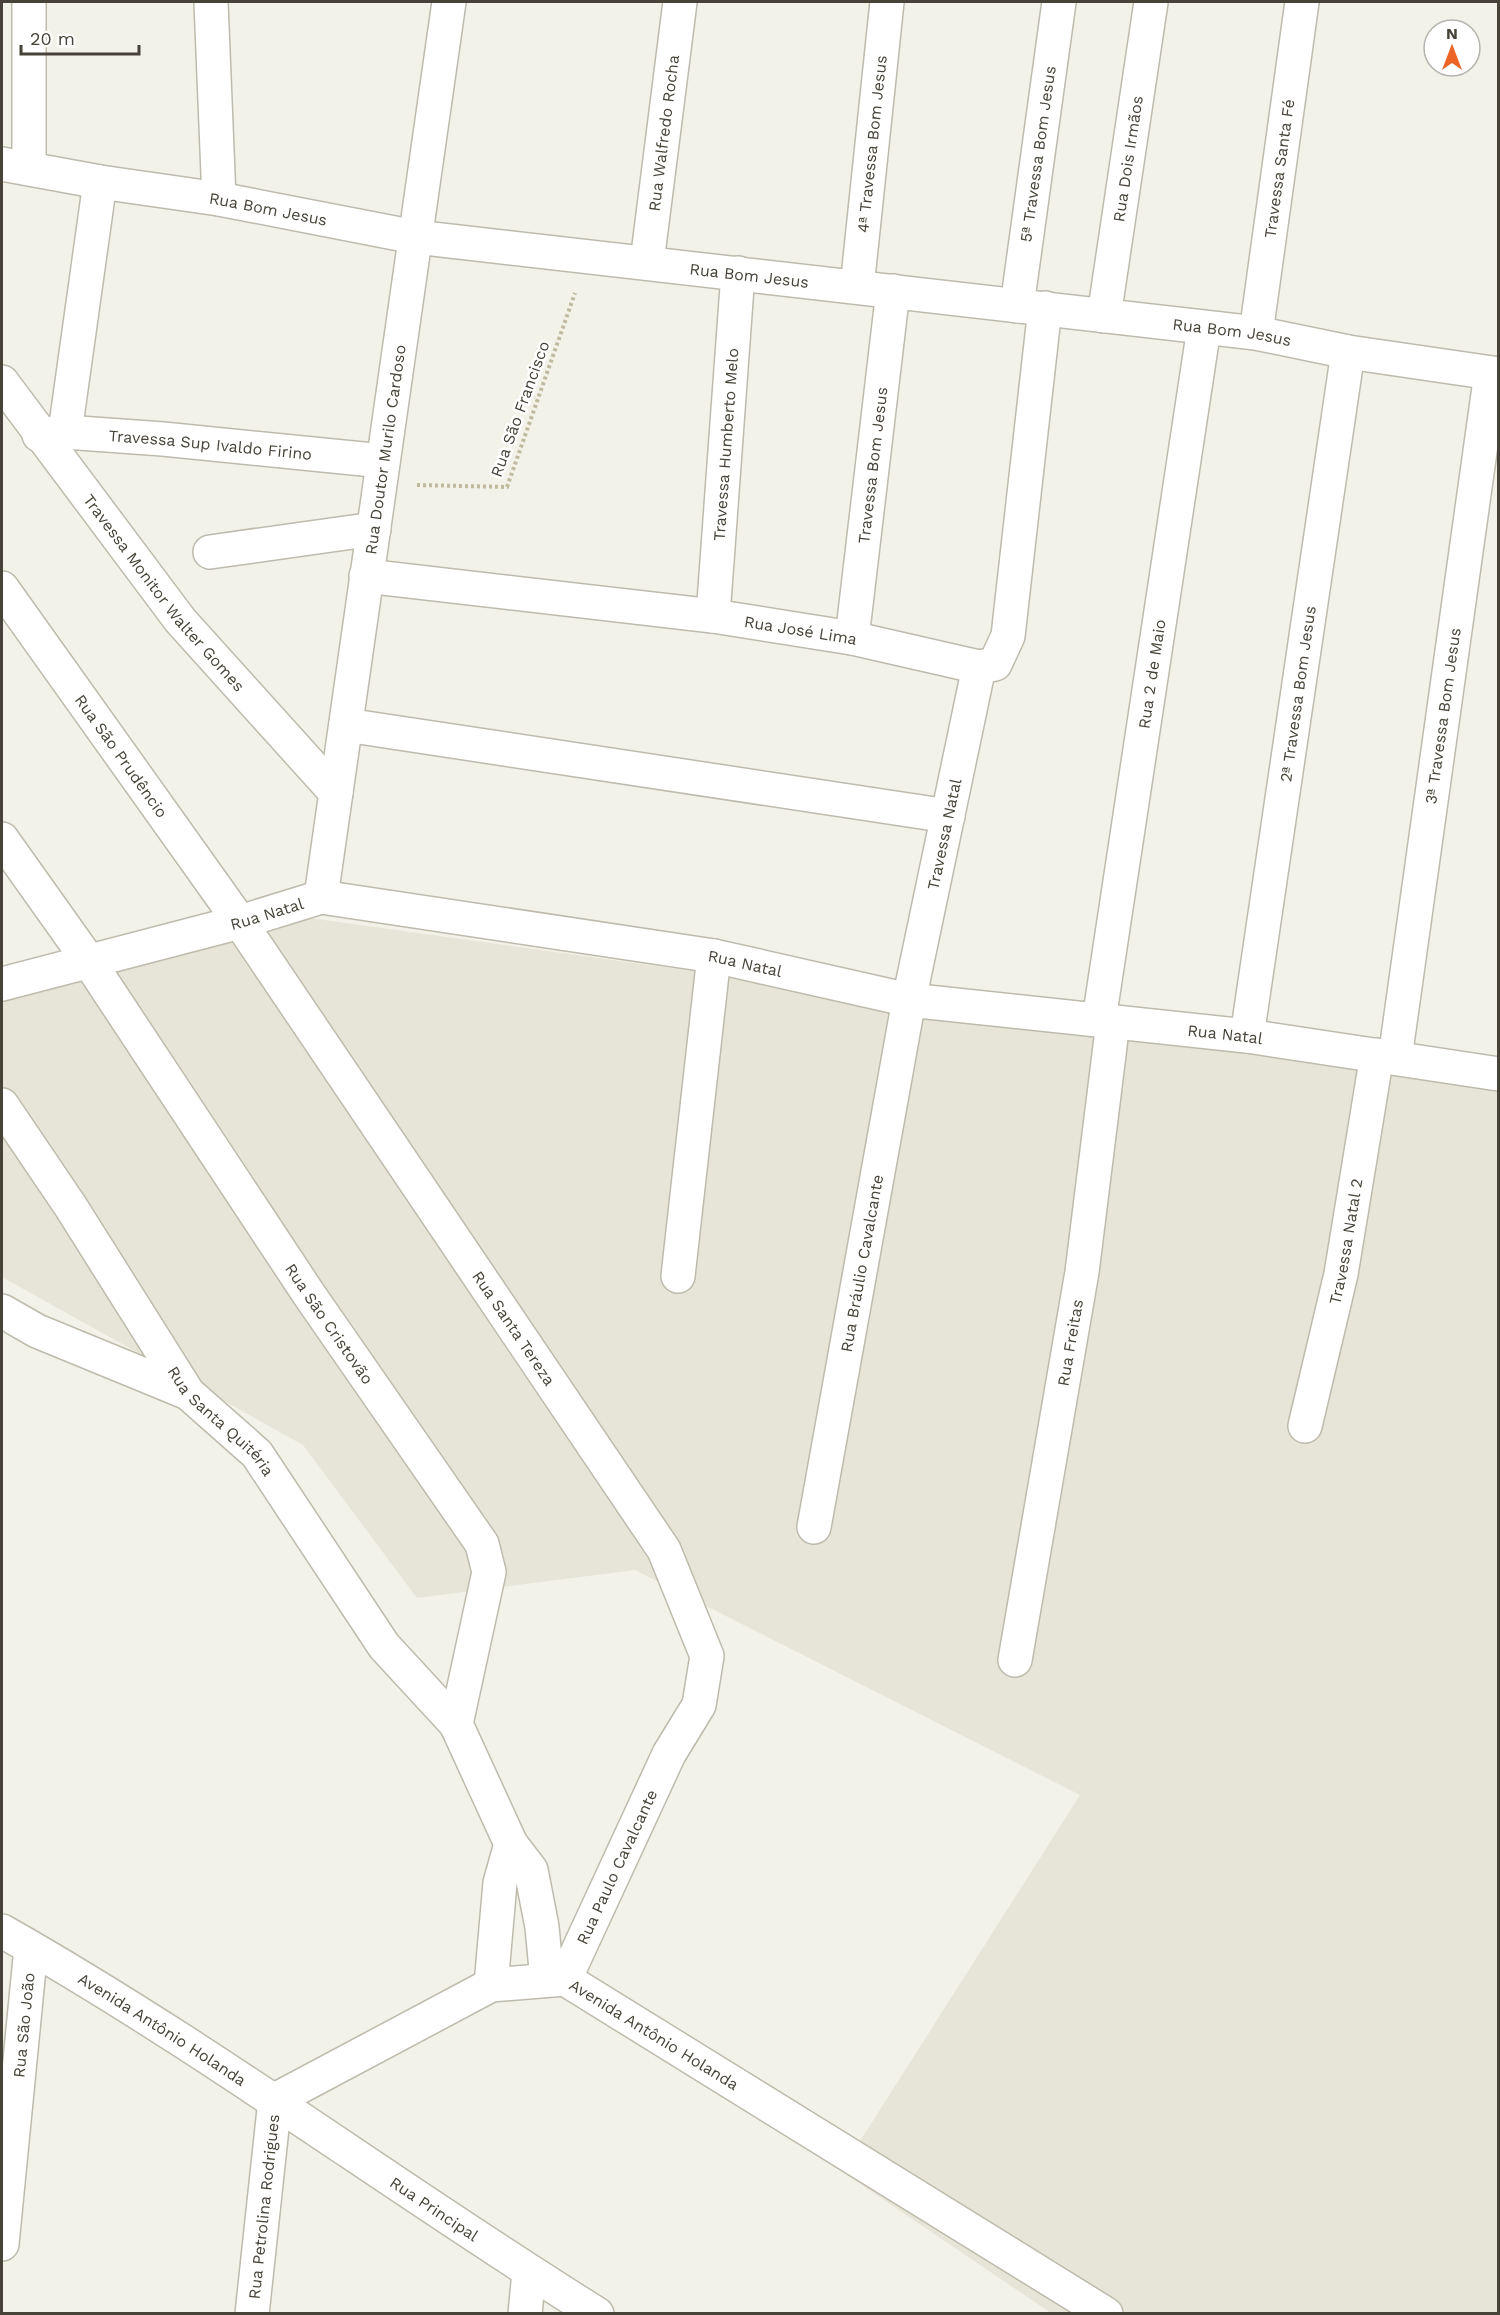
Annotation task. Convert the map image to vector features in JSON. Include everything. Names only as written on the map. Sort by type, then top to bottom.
[{"type":"street","points":[[16,166],[30,2]]},
{"type":"street","points":[[211,2],[219,199]]},
{"type":"street","name":"Rua Doutor Murilo Cardoso","points":[[321,897],[449,2]]},
{"type":"street","name":"Rua Walfredo Rocha","points":[[646,262],[680,2]]},
{"type":"street","name":"4ª Travessa Bom Jesus","points":[[857,287],[887,2]]},
{"type":"street","name":"5ª Travessa Bom Jesus","points":[[979,667],[994,664],[1008,636],[1032,428],[1031,307],[1059,2]]},
{"type":"street","name":"Rua Dois Irmãos","points":[[1104,316],[1151,2]]},
{"type":"street","name":"Travessa Santa Fé","points":[[1256,333],[1302,2]]},
{"type":"street","name":"Rua Bom Jesus","points":[[16,166],[100,182],[219,199],[415,237],[1256,333],[1348,352],[1495,374]]},
{"type":"street","points":[[52,434],[100,182]]},
{"type":"street","name":"Travessa Humberto Melo","points":[[713,616],[738,273]]},
{"type":"street","name":"Travessa Bom Jesus","points":[[852,638],[893,291]]},
{"type":"street","name":"Rua 2 de Maio","points":[[1106,1021],[1204,328]]},
{"type":"street","name":"2ª Travessa Bom Jesus","points":[[1247,1036],[1348,352]]},
{"type":"street","name":"3ª Travessa Bom Jesus","points":[[1386,1057],[1495,374]]},
{"type":"street","name":"Travessa Monitor Walter Gomes","points":[[2,382],[52,434],[180,620],[336,793]]},
{"type":"street","name":"Travessa Sup Ivaldo Firino","points":[[52,434],[163,439],[382,473]]},
{"type":"street","points":[[210,552],[374,529]]},
{"type":"street","name":"Rua José Lima","points":[[366,576],[713,616],[852,638],[979,667]]},
{"type":"street","name":"Rua São Prudêncio","points":[[2,588],[240,922]]},
{"type":"street","name":"Travessa Natal","points":[[909,1000],[979,667]]},
{"type":"street","points":[[345,725],[948,816]]},
{"type":"street","name":"Rua São Cristovão","points":[[2,839],[88,960],[308,1293],[482,1544],[489,1572],[456,1724]]},
{"type":"street","name":"Rua Natal","points":[[2,984],[240,922],[321,897],[714,956],[909,1000],[1247,1036],[1498,1074]]},
{"type":"street","name":"Rua Santa Tereza","points":[[240,922],[664,1550],[707,1656],[699,1705],[669,1755]]},
{"type":"street","points":[[678,1276],[714,956]]},
{"type":"street","name":"Rua Bráulio Cavalcante","points":[[814,1527],[909,1000]]},
{"type":"street","name":"Rua Freitas","points":[[1015,1660],[1082,1272],[1106,1021]]},
{"type":"street","name":"Travessa Natal 2","points":[[1305,1426],[1341,1274],[1386,1057]]},
{"type":"street","name":"Rua Santa Quitéria","points":[[2,1105],[71,1207],[188,1393],[257,1455],[384,1646],[456,1724]]},
{"type":"street","points":[[2,1311],[37,1331],[188,1393]]},
{"type":"street","points":[[456,1724],[511,1844],[531,1870],[542,1927],[556,1979]]},
{"type":"street","name":"Rua Paulo Cavalcante","points":[[556,1979],[669,1755]]},
{"type":"street","points":[[491,1985],[500,1883],[511,1844]]},
{"type":"street","name":"Avenida Antônio Holanda","points":[[2,1931],[275,2100],[491,1985],[556,1979],[1106,2313]]},
{"type":"street","name":"Rua São João","points":[[2,2244],[32,1948]]},
{"type":"street","name":"Rua Principal","points":[[275,2100],[529,2272],[597,2313]]},
{"type":"street","name":"Rua Petrolina Rodrigues","points":[[252,2313],[275,2100]]},
{"type":"street","points":[[525,2313],[529,2272]]},
{"type":"path","name":"Rua São Francisco","points":[[382,473],[507,487],[588,256]]},
{"type":"shaded area","points":[[288,915],[1498,1083],[1498,2313],[1051,2313],[841,2171],[1080,1795],[635,1570],[417,1598],[303,1445],[2,1277],[2,986]]}]
